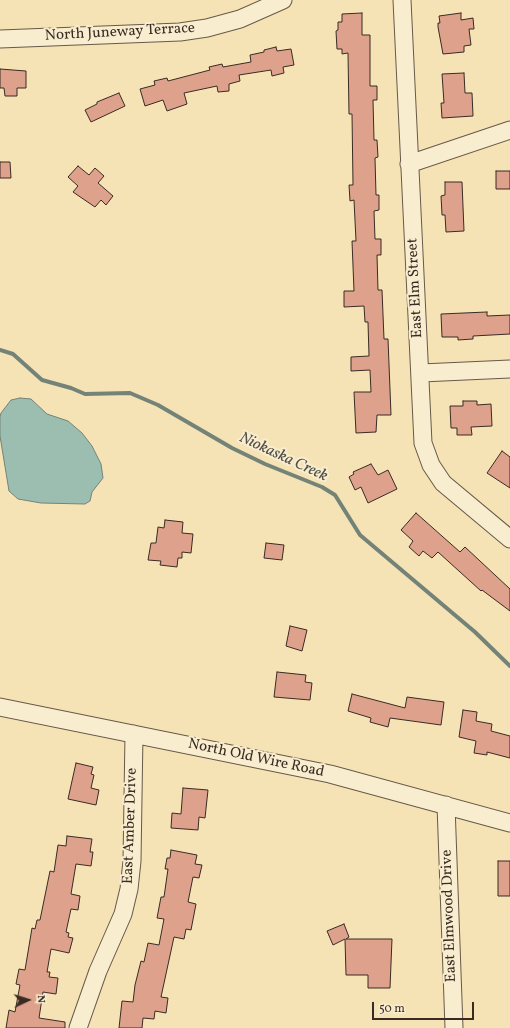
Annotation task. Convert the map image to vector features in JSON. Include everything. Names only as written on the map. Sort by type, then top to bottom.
[{"type":"street","name":"North Juneway Terrace","points":[[0,39],[180,32],[207,28],[240,19],[282,0]]},
{"type":"street","name":"East Elm Street","points":[[402,0],[409,164],[421,373],[423,443],[431,464],[443,483],[510,539]]},
{"type":"street","points":[[409,164],[510,130]]},
{"type":"street","points":[[421,373],[510,369]]},
{"type":"street","name":"North Old Wire Road","points":[[0,707],[330,774],[510,823]]},
{"type":"street","name":"East Amber Drive","points":[[78,1028],[98,971],[123,914],[129,889],[132,861],[134,734]]},
{"type":"street","name":"East Elmwood Drive","points":[[446,805],[454,1028]]},
{"type":"shaded area","points":[[20,398],[31,399],[47,414],[68,421],[82,433],[92,446],[101,464],[103,478],[92,492],[90,501],[85,504],[41,503],[18,499],[9,491],[0,436],[0,417],[1,413],[11,400]]},
{"type":"building","points":[[362,13],[362,35],[370,35],[370,86],[377,86],[377,100],[373,100],[374,140],[377,140],[378,157],[375,158],[376,195],[379,195],[379,210],[374,211],[375,239],[381,239],[381,255],[377,255],[378,290],[382,290],[384,339],[388,339],[391,415],[377,415],[376,432],[356,433],[354,392],[371,392],[370,370],[351,371],[351,357],[369,356],[368,322],[365,322],[364,306],[344,307],[344,291],[354,291],[352,241],[356,241],[354,200],[350,201],[349,185],[353,185],[352,114],[349,114],[348,53],[342,54],[342,49],[337,49],[336,31],[338,30],[338,22],[342,22],[342,14]]},
{"type":"building","points":[[461,13],[461,20],[473,18],[474,29],[469,29],[471,45],[464,46],[464,52],[443,54],[438,27],[438,23],[440,23],[439,16]]},
{"type":"building","points":[[276,47],[277,51],[291,49],[294,65],[283,67],[284,73],[272,76],[271,70],[239,75],[240,81],[229,84],[229,91],[218,92],[217,86],[184,93],[187,104],[167,111],[163,100],[145,106],[140,89],[155,85],[154,81],[167,78],[168,81],[210,70],[209,67],[222,64],[223,67],[251,62],[250,55],[264,52],[264,50]]},
{"type":"building","points":[[0,69],[26,71],[26,88],[17,88],[17,96],[5,96],[4,88],[0,88]]},
{"type":"building","points":[[464,73],[465,93],[472,93],[473,116],[442,118],[441,103],[444,103],[442,74]]},
{"type":"building","points":[[119,93],[125,106],[91,122],[85,110],[97,104],[97,102]]},
{"type":"building","points":[[0,162],[10,162],[11,178],[0,178]]},
{"type":"building","points":[[78,166],[89,175],[95,168],[104,176],[98,183],[113,196],[106,205],[101,200],[95,207],[73,192],[78,186],[68,177]]},
{"type":"building","points":[[496,171],[510,171],[510,189],[496,189]]},
{"type":"building","points":[[445,182],[462,182],[464,231],[446,232],[445,215],[442,215],[441,196],[445,195]]},
{"type":"building","points":[[487,312],[487,316],[510,315],[510,334],[473,336],[473,339],[458,340],[458,337],[442,337],[441,314]]},
{"type":"building","points":[[463,401],[477,401],[477,405],[491,404],[492,426],[471,427],[472,435],[457,435],[457,428],[451,428],[450,406],[463,406]]},
{"type":"building","points":[[502,451],[510,457],[510,488],[487,473]]},
{"type":"building","points":[[371,464],[378,475],[388,470],[397,489],[368,503],[361,487],[355,490],[349,477],[354,474],[353,472]]},
{"type":"building","points":[[416,513],[460,552],[465,547],[510,589],[510,611],[482,590],[481,591],[438,552],[432,558],[423,551],[419,556],[409,547],[413,541],[401,530]]},
{"type":"building","points":[[165,520],[183,522],[182,533],[193,534],[191,553],[182,552],[182,558],[178,558],[177,567],[160,565],[161,561],[148,560],[151,543],[156,543],[158,527],[164,528]]},
{"type":"building","points":[[266,543],[284,545],[282,560],[264,558]]},
{"type":"building","points":[[290,626],[307,630],[302,651],[286,646]]},
{"type":"building","points":[[277,672],[306,675],[305,682],[312,683],[310,700],[274,697]]},
{"type":"building","points":[[352,694],[405,708],[407,697],[444,702],[441,725],[390,718],[388,727],[370,722],[371,718],[348,711]]},
{"type":"building","points":[[463,710],[477,712],[476,721],[492,724],[491,731],[510,736],[510,758],[487,752],[487,755],[474,753],[476,741],[459,737]]},
{"type":"building","points":[[76,763],[93,767],[91,774],[94,775],[91,788],[99,790],[96,805],[68,799]]},
{"type":"building","points":[[183,788],[208,790],[205,818],[199,817],[198,830],[171,828],[172,813],[181,814]]},
{"type":"building","points":[[67,836],[92,839],[90,852],[93,852],[91,866],[76,864],[71,894],[80,896],[78,910],[71,909],[66,932],[69,933],[68,937],[73,938],[69,953],[51,949],[47,972],[50,972],[49,977],[58,978],[56,994],[43,992],[39,1018],[65,1022],[65,1028],[6,1028],[9,1010],[15,1012],[20,985],[16,984],[19,969],[25,970],[32,928],[35,929],[37,920],[40,920],[50,871],[54,872],[58,845],[66,846]]},
{"type":"building","points":[[171,850],[197,855],[195,864],[202,865],[199,878],[193,877],[188,902],[196,904],[191,930],[186,929],[184,939],[174,937],[161,997],[168,998],[166,1013],[155,1011],[154,1019],[143,1018],[142,1028],[119,1028],[122,1001],[133,1002],[135,985],[141,961],[144,962],[148,943],[159,945],[164,919],[157,918],[161,897],[164,897],[168,869],[165,869],[167,858],[170,858]]},
{"type":"building","points":[[498,861],[510,861],[510,896],[498,896]]},
{"type":"building","points":[[344,924],[349,937],[346,939],[392,939],[390,988],[368,988],[368,975],[346,975],[345,939],[333,945],[327,931]]},
{"type":"waterway","name":"Niokaska Creek","points":[[0,350],[13,354],[42,380],[71,388],[85,394],[130,393],[158,405],[232,448],[265,464],[322,487],[335,495],[360,535],[475,632],[510,666]]}]
